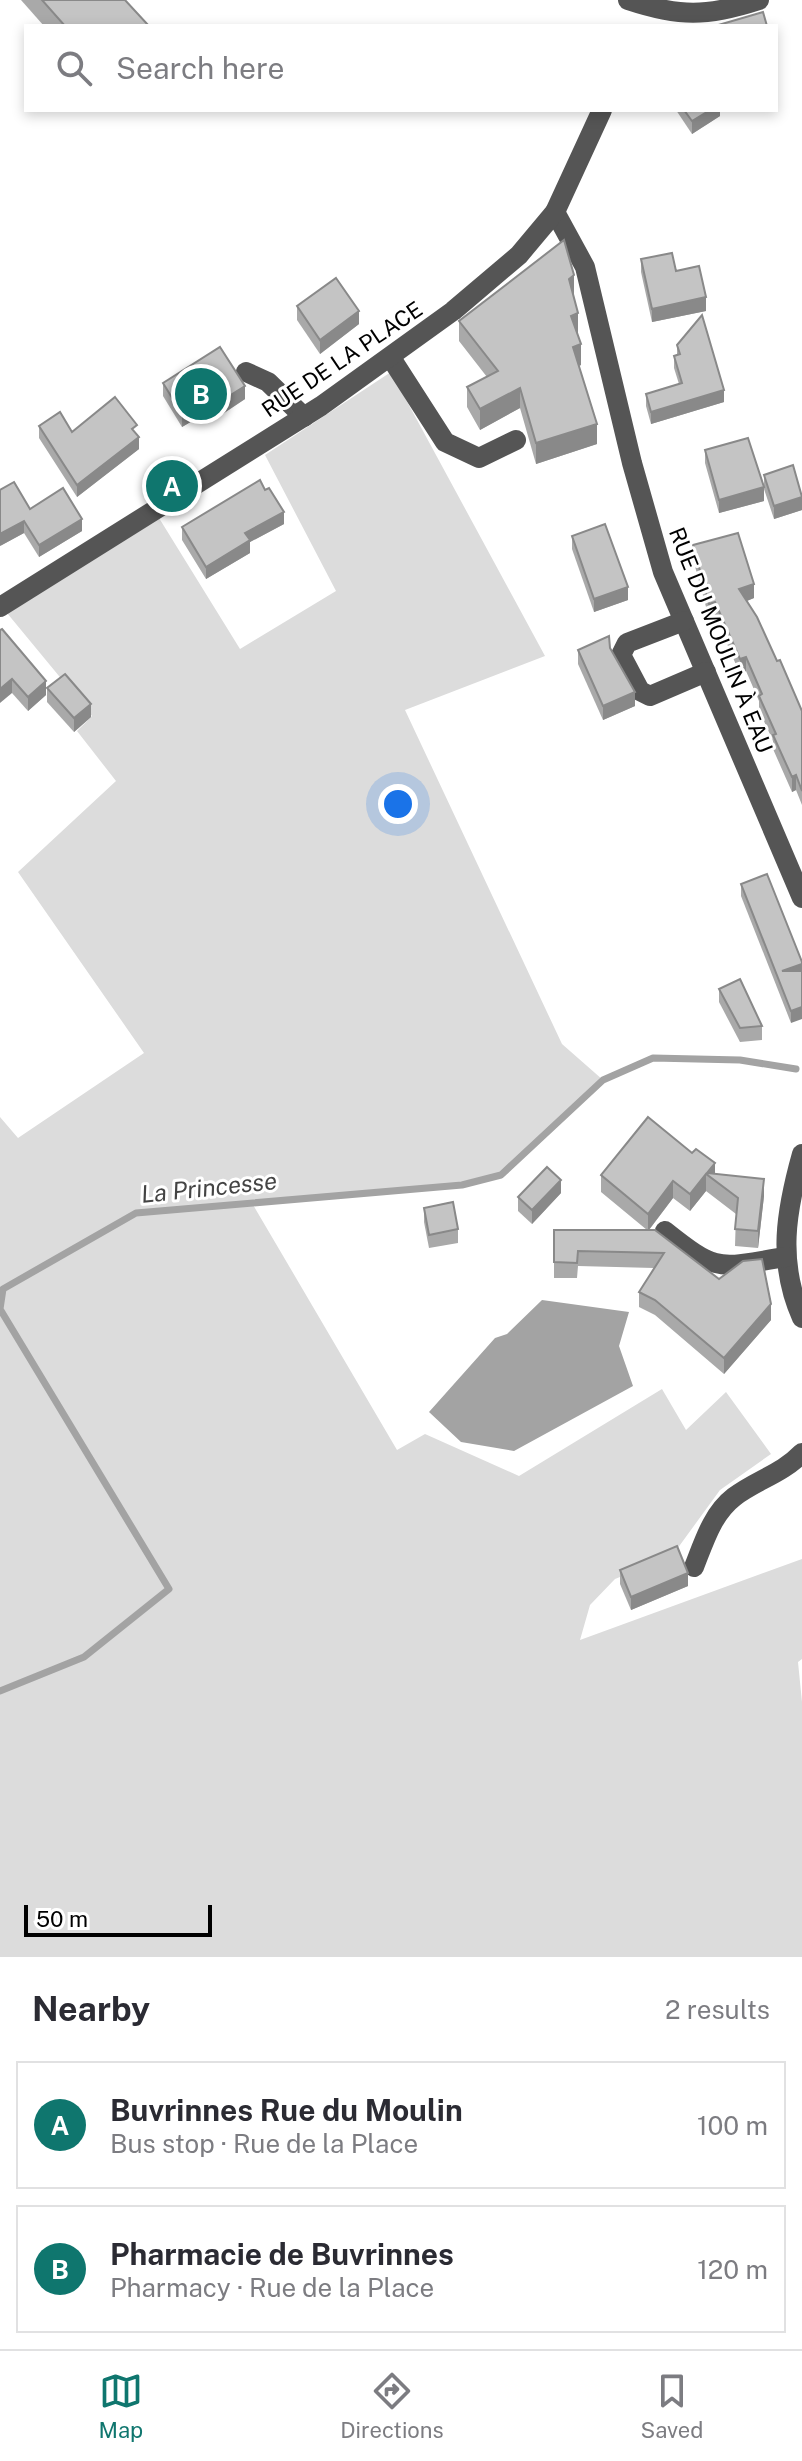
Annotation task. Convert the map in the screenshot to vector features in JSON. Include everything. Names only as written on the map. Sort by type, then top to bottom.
[{"type":"street","points":[[628,0],[662,20],[759,0]]},
{"type":"street","name":"RUE DE LA PLACE","points":[[0,607],[304,417],[391,358],[519,255],[555,212],[601,112]]},
{"type":"street","name":"RUE DU MOULIN À EAU","points":[[555,212],[585,267],[635,477],[663,572],[802,898]]},
{"type":"street","points":[[391,358],[445,442],[479,458],[516,440]]},
{"type":"street","points":[[246,372],[268,382],[304,417]]},
{"type":"street","points":[[684,621],[627,643],[621,655],[640,691],[650,696],[706,672]]},
{"type":"street","points":[[802,1154],[786,1217],[786,1257],[793,1297],[802,1318]]},
{"type":"street","points":[[665,1231],[699,1258],[720,1267],[786,1257]]},
{"type":"street","points":[[694,1567],[711,1523],[734,1497],[790,1466],[802,1453]]},
{"type":"shaded area","points":[[391,372],[545,656],[405,710],[562,1044],[603,1080],[501,1175],[462,1185],[252,1203],[397,1450],[425,1434],[519,1476],[662,1389],[686,1430],[726,1392],[771,1454],[720,1490],[672,1556],[615,1579],[590,1605],[580,1640],[802,1559],[802,1659],[798,1662],[802,1702],[802,1957],[0,1957],[0,1117],[18,1138],[144,1053],[18,872],[116,781],[77,731],[92,716],[7,613],[159,518],[240,649],[336,591],[265,455]]},
{"type":"shaded area","points":[[542,1300],[629,1312],[619,1346],[633,1386],[514,1451],[461,1442],[429,1412],[495,1338],[507,1334]]},
{"type":"building","points":[[42,0],[125,0],[147,24],[63,24]]},
{"type":"building","points":[[763,12],[766,24],[722,24]]},
{"type":"building","points":[[685,112],[707,112],[692,121]]},
{"type":"building","points":[[564,240],[574,275],[569,279],[578,313],[571,316],[581,344],[573,347],[597,424],[536,443],[520,388],[480,409],[467,387],[498,371],[459,321]]},
{"type":"building","points":[[672,253],[676,271],[699,266],[706,297],[652,309],[641,259]]},
{"type":"building","points":[[336,278],[359,311],[320,340],[297,306]]},
{"type":"building","points":[[702,315],[724,390],[651,412],[646,394],[682,383],[674,356],[680,354],[677,345]]},
{"type":"building","points":[[220,347],[245,386],[221,401],[216,394],[182,414],[163,383]]},
{"type":"building","points":[[115,397],[137,425],[132,429],[139,437],[77,485],[39,426],[60,412],[72,432]]},
{"type":"building","points":[[748,438],[764,487],[719,500],[705,450]]},
{"type":"building","points":[[793,465],[802,497],[774,506],[764,475]]},
{"type":"building","points":[[260,480],[284,512],[245,533],[250,540],[206,567],[182,527]]},
{"type":"building","points":[[14,482],[30,509],[63,488],[82,519],[39,545],[24,521],[0,534],[0,490]]},
{"type":"building","points":[[605,524],[628,587],[594,599],[572,536]]},
{"type":"building","points":[[738,533],[754,584],[739,589],[757,617],[777,661],[780,660],[802,711],[802,791],[796,775],[792,777],[773,735],[776,734],[746,657],[740,659],[715,602],[709,604],[693,545]]},
{"type":"building","points":[[2,629],[46,681],[28,697],[12,679],[0,689]]},
{"type":"building","points":[[609,636],[610,648],[635,692],[603,706],[578,650]]},
{"type":"building","points":[[65,674],[91,704],[74,718],[47,688]]},
{"type":"building","points":[[767,874],[802,962],[782,971],[802,971],[802,1007],[791,1011],[741,884]]},
{"type":"building","points":[[740,979],[762,1026],[740,1028],[719,989]]},
{"type":"building","points":[[648,1117],[692,1153],[696,1149],[715,1163],[707,1173],[764,1179],[758,1231],[735,1229],[738,1198],[706,1174],[690,1194],[673,1181],[648,1214],[601,1175]]},
{"type":"building","points":[[547,1167],[561,1180],[532,1210],[518,1197]]},
{"type":"building","points":[[453,1202],[458,1229],[429,1235],[424,1208]]},
{"type":"building","points":[[554,1230],[655,1230],[719,1279],[743,1261],[762,1259],[771,1304],[724,1358],[655,1300],[639,1292],[664,1253],[578,1251],[577,1263],[554,1262]]},
{"type":"building","points":[[677,1546],[688,1573],[631,1597],[620,1570]]},
{"type":"waterway","name":"La Princesse","points":[[0,1691],[84,1657],[169,1589],[0,1309],[3,1289],[136,1213],[462,1185],[501,1175],[603,1080],[653,1058],[740,1060],[796,1069]]},
{"type":"place","name":"Pharmacie de Buvrinnes","points":[[201,394]]},
{"type":"place","name":"Buvrinnes Rue du Moulin","points":[[172,486]]}]
